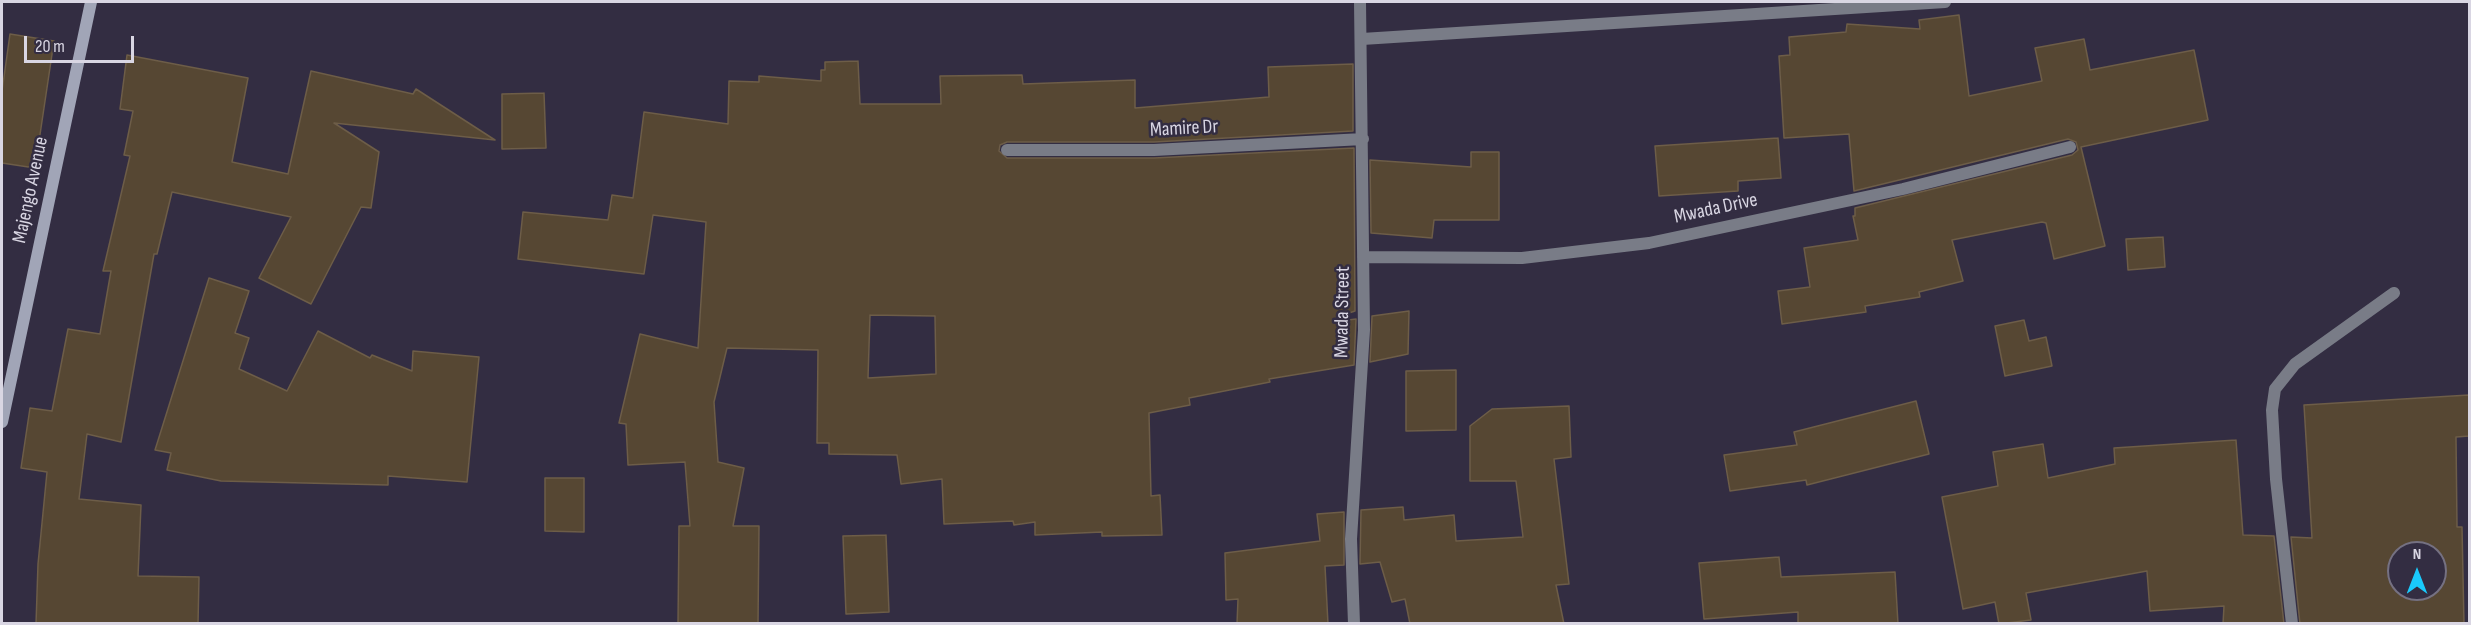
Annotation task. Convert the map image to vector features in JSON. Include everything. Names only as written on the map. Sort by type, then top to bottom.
[{"type":"street","name":"Majengo Avenue","points":[[2,422],[91,2]]},
{"type":"street","name":"Mwada Street","points":[[1354,624],[1351,540],[1364,330],[1360,2]]},
{"type":"street","points":[[1362,39],[1945,2]]},
{"type":"street","name":"Mamire Dr","points":[[1006,150],[1154,150],[1363,139]]},
{"type":"street","name":"Mwada Drive","points":[[1363,257],[1522,258],[1649,243],[1903,189],[2070,147]]},
{"type":"street","points":[[2292,624],[2276,479],[2272,410],[2275,389],[2295,364],[2394,293]]},
{"type":"building","points":[[1959,15],[1969,96],[2042,81],[2035,48],[2084,39],[2090,70],[2194,50],[2208,120],[2081,147],[2105,246],[2054,259],[2046,223],[2042,222],[1952,240],[1963,281],[1919,292],[1920,297],[1865,306],[1866,312],[1782,324],[1778,291],[1810,287],[1804,248],[1858,240],[1853,216],[1855,216],[1855,208],[2072,155],[2078,150],[2076,142],[2068,139],[1854,191],[1849,134],[1784,138],[1779,56],[1790,55],[1789,37],[1846,32],[1847,24],[1920,29],[1919,20]]},
{"type":"building","points":[[10,34],[54,41],[35,168],[2,163],[2,91]]},
{"type":"building","points":[[127,55],[248,78],[232,162],[288,174],[311,71],[413,94],[416,89],[495,140],[334,123],[379,152],[371,208],[361,207],[311,304],[259,278],[291,217],[172,192],[157,254],[154,254],[121,442],[87,434],[79,499],[141,505],[138,576],[199,577],[198,624],[36,624],[38,564],[47,472],[21,468],[30,408],[52,411],[68,329],[100,334],[111,271],[103,271],[130,156],[124,155],[133,111],[120,109]]},
{"type":"building","points":[[858,61],[860,104],[941,104],[940,76],[1022,75],[1023,84],[1135,80],[1135,108],[1269,97],[1268,67],[1353,64],[1353,131],[1154,142],[1007,142],[1000,145],[999,151],[1007,158],[1154,158],[1354,148],[1355,311],[1346,314],[1348,320],[1356,319],[1354,365],[1269,379],[1270,382],[1189,398],[1190,405],[1149,413],[1151,496],[1160,495],[1162,535],[1102,536],[1102,532],[1035,535],[1035,522],[1014,525],[1013,521],[944,524],[942,479],[901,484],[897,455],[829,454],[829,443],[817,443],[818,350],[727,348],[714,402],[718,462],[744,468],[733,526],[759,526],[758,624],[678,624],[679,526],[690,526],[685,462],[628,465],[626,424],[619,423],[640,334],[698,348],[706,222],[653,215],[644,274],[518,259],[523,212],[608,220],[612,195],[633,198],[644,112],[728,124],[729,81],[759,82],[759,76],[821,81],[821,70],[825,70],[825,62]],"holes":[[[870,315],[935,316],[936,374],[868,378]]]},
{"type":"building","points":[[544,93],[546,148],[502,149],[502,94]]},
{"type":"building","points":[[1778,138],[1781,178],[1738,181],[1738,191],[1659,196],[1655,146]]},
{"type":"building","points":[[1471,152],[1499,152],[1499,220],[1434,220],[1432,238],[1371,233],[1370,160],[1471,167]]},
{"type":"building","points":[[2163,237],[2165,267],[2128,270],[2126,239]]},
{"type":"building","points":[[209,278],[249,291],[235,333],[249,338],[239,369],[287,391],[318,331],[370,358],[372,355],[412,371],[413,351],[479,357],[467,482],[388,476],[388,485],[221,481],[167,470],[171,453],[155,450]]},
{"type":"building","points":[[1409,311],[1408,354],[1370,362],[1372,316]]},
{"type":"building","points":[[2024,320],[2029,341],[2046,337],[2052,366],[2005,376],[1995,326]]},
{"type":"building","points":[[1456,370],[1456,430],[1406,431],[1406,371]]},
{"type":"building","points":[[2469,395],[2469,436],[2456,437],[2457,527],[2462,527],[2464,624],[2300,624],[2291,537],[2312,538],[2304,405]]},
{"type":"building","points":[[1916,401],[1929,454],[1807,485],[1806,480],[1730,491],[1724,455],[1797,445],[1794,432]]},
{"type":"building","points":[[1569,406],[1571,457],[1554,459],[1569,584],[1556,585],[1564,624],[1410,624],[1405,599],[1392,602],[1380,562],[1360,564],[1361,510],[1403,507],[1404,520],[1454,515],[1456,541],[1523,537],[1516,481],[1470,481],[1470,426],[1492,409]]},
{"type":"building","points":[[2236,440],[2243,535],[2274,536],[2284,624],[2223,624],[2224,606],[2150,611],[2147,571],[2026,593],[2031,620],[1999,624],[1995,602],[1963,609],[1942,497],[1998,486],[1993,452],[2043,444],[2048,478],[2115,464],[2114,448]]},
{"type":"building","points":[[545,478],[584,478],[584,532],[545,531]]},
{"type":"building","points":[[1344,512],[1344,565],[1325,566],[1328,624],[1237,624],[1238,599],[1226,600],[1225,553],[1320,541],[1317,514]]},
{"type":"building","points":[[886,535],[889,612],[846,614],[843,536]]},
{"type":"building","points":[[1779,557],[1781,577],[1895,572],[1898,624],[1798,624],[1798,612],[1704,619],[1699,563]]}]
